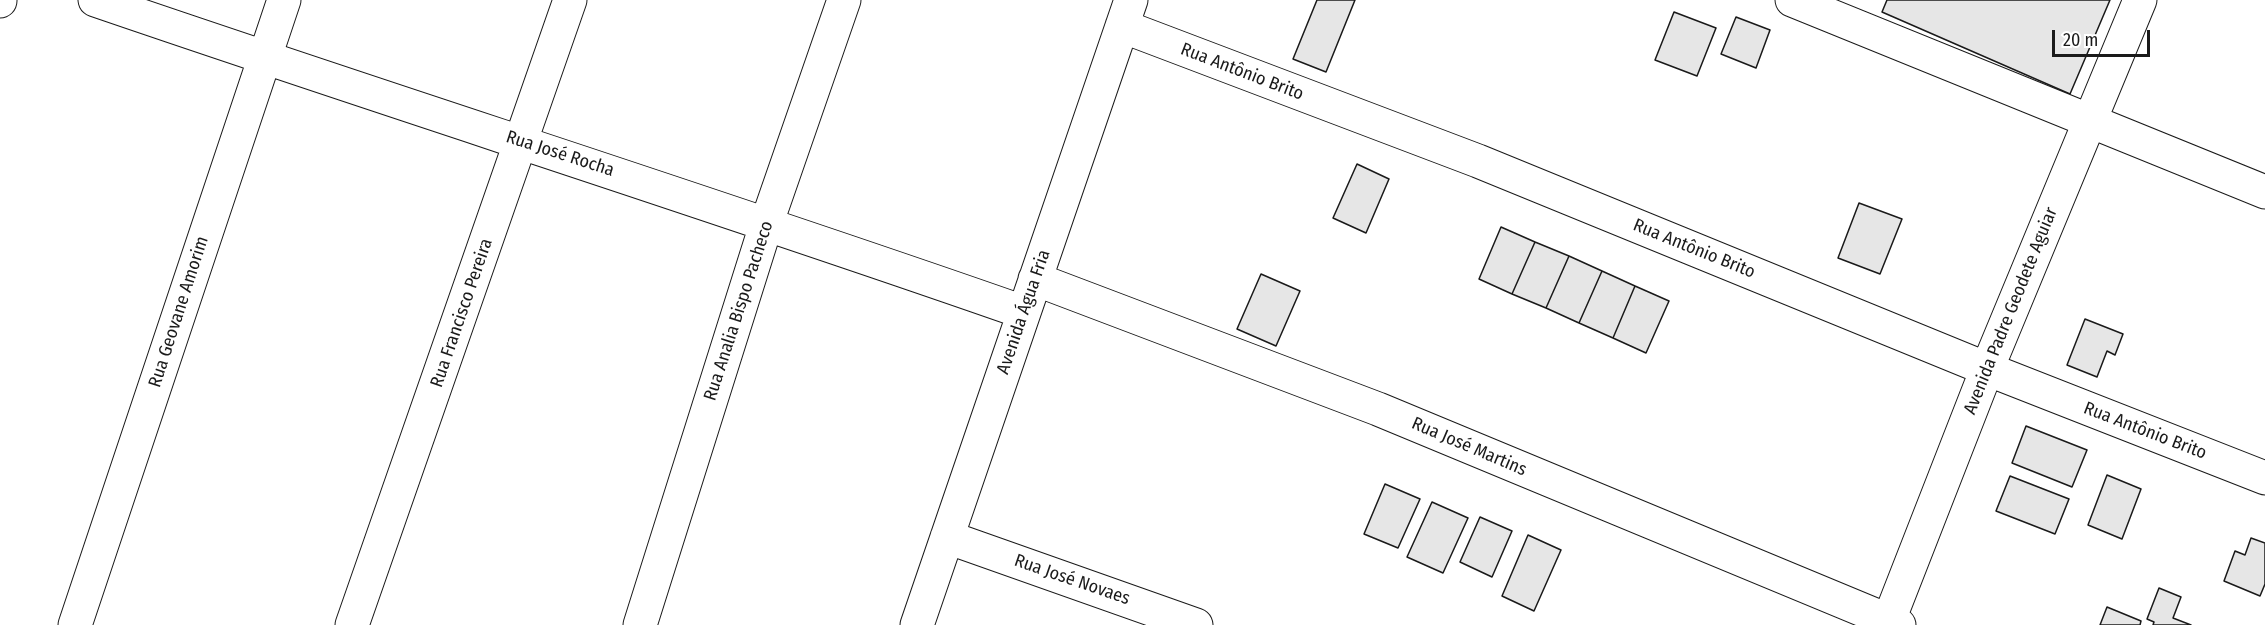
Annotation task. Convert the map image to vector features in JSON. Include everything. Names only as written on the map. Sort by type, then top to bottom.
[{"type":"street","name":"Rua José Rocha","points":[[95,0],[264,58],[767,222],[1023,312]]},
{"type":"street","name":"Rua Geovane Amorim","points":[[75,625],[284,0]]},
{"type":"street","name":"Rua Francisco Pereira","points":[[352,625],[570,0]]},
{"type":"street","name":"Rua Analia Bispo Pacheco","points":[[640,625],[767,222],[844,0]]},
{"type":"street","points":[[1792,0],[2265,192]]},
{"type":"street","name":"Avenida Padre Geodete Aguiar","points":[[1891,624],[1987,369],[2088,120],[2140,0]]},
{"type":"street","name":"Avenida Água Fria","points":[[917,625],[1126,13]]},
{"type":"street","name":"Rua Antônio Brito","points":[[1126,13],[1478,161],[1987,369],[2265,478]]},
{"type":"street","name":"Rua José Martins","points":[[1035,279],[1378,409],[1891,624]]},
{"type":"street","name":"Rua José Novaes","points":[[947,537],[1157,609],[1196,625]]},
{"type":"building","points":[[1317,0],[1355,0],[1326,72],[1293,59]]},
{"type":"building","points":[[1887,0],[2110,0],[2070,94],[1882,12]]},
{"type":"building","points":[[1674,12],[1716,28],[1697,76],[1655,60]]},
{"type":"building","points":[[1736,17],[1770,30],[1756,68],[1721,54]]},
{"type":"building","points":[[1357,164],[1389,179],[1366,233],[1333,218]]},
{"type":"building","points":[[1859,203],[1902,219],[1880,274],[1838,258]]},
{"type":"building","points":[[1501,227],[1535,242],[1512,294],[1479,279]]},
{"type":"building","points":[[1535,242],[1569,256],[1546,308],[1512,294]]},
{"type":"building","points":[[1569,256],[1602,271],[1579,323],[1546,308]]},
{"type":"building","points":[[1602,271],[1635,286],[1613,338],[1579,323]]},
{"type":"building","points":[[1261,274],[1300,291],[1276,346],[1237,329]]},
{"type":"building","points":[[1635,286],[1669,301],[1646,353],[1613,338]]},
{"type":"building","points":[[2085,319],[2123,334],[2115,355],[2107,351],[2097,377],[2067,365]]},
{"type":"building","points":[[2026,426],[2087,450],[2072,487],[2012,463]]},
{"type":"building","points":[[2107,475],[2141,489],[2122,539],[2088,525]]},
{"type":"building","points":[[2010,476],[2069,499],[2055,534],[1996,511]]},
{"type":"building","points":[[1385,484],[1420,499],[1398,548],[1364,534]]},
{"type":"building","points":[[1432,502],[1468,518],[1443,573],[1407,557]]},
{"type":"building","points":[[1480,517],[1512,531],[1492,577],[1460,562]]},
{"type":"building","points":[[1528,535],[1561,550],[1534,611],[1502,596]]},
{"type":"building","points":[[2251,538],[2265,543],[2265,584],[2260,596],[2224,581],[2235,551],[2245,555]]},
{"type":"building","points":[[2159,588],[2181,597],[2173,618],[2191,625],[2153,625],[2154,622],[2147,619]]},
{"type":"building","points":[[2107,607],[2141,621],[2140,625],[2100,625]]}]
